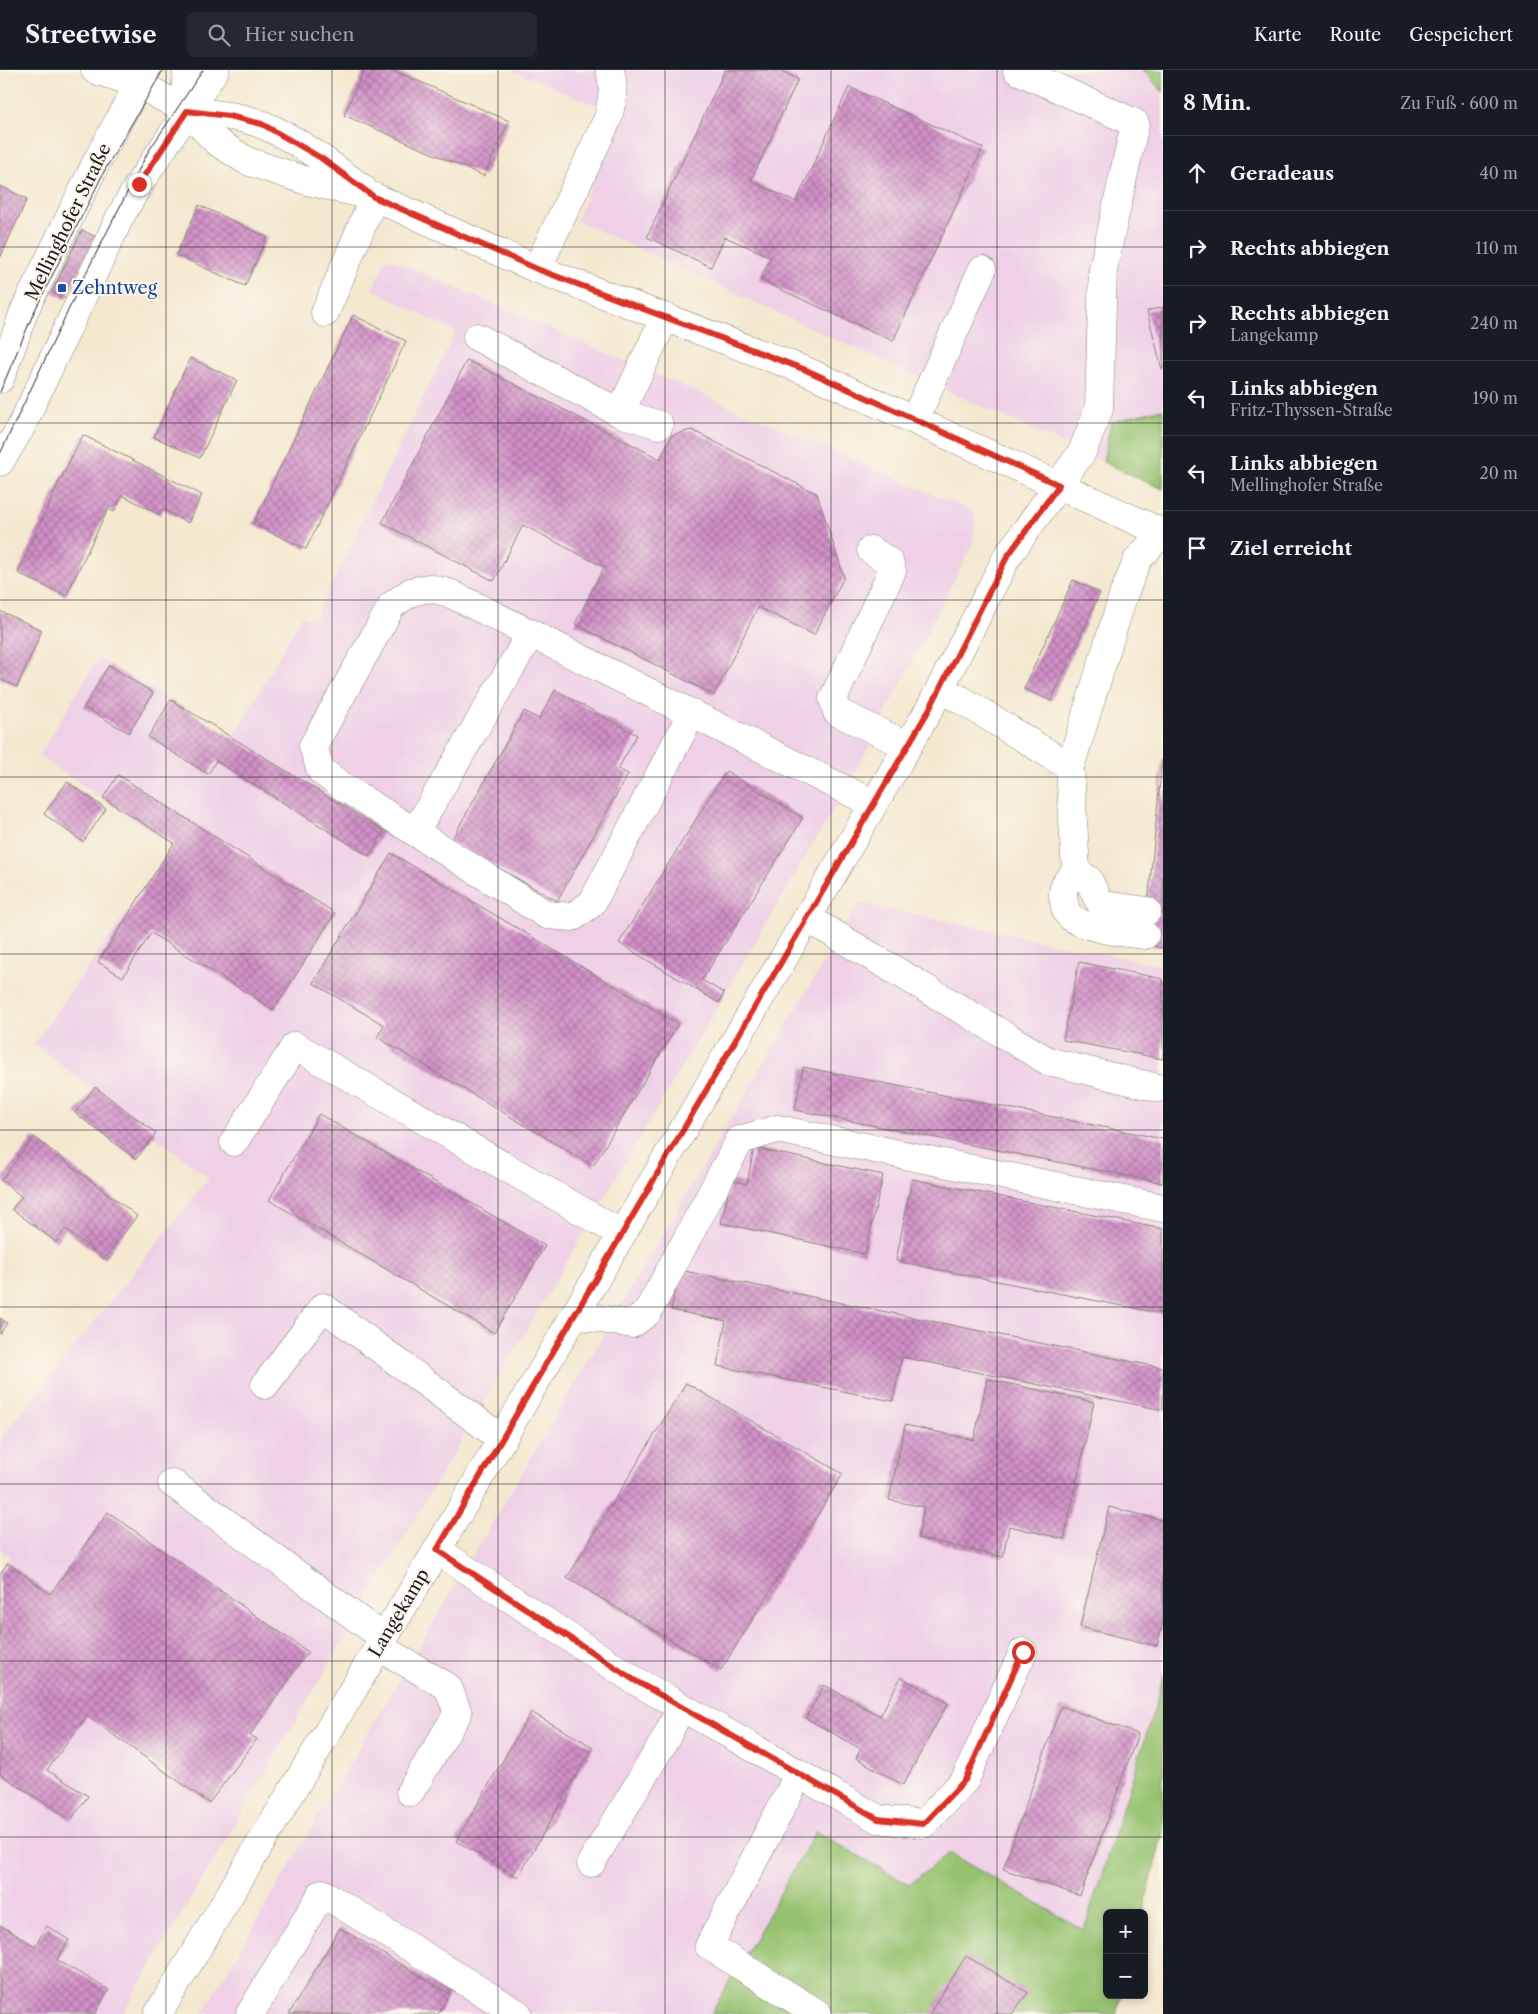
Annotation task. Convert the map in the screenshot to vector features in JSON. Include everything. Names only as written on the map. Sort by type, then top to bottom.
[{"type":"street","points":[[95,70],[142,77],[183,109],[217,142],[248,161],[308,181],[374,197],[537,269],[806,370],[915,418],[1163,533],[1138,558],[1123,596],[1070,767],[1076,872],[1088,880],[1099,901],[1146,923]]},
{"type":"street","points":[[183,109],[187,70]]},
{"type":"street","points":[[0,462],[20,429],[120,217],[183,109],[215,70]]},
{"type":"street","points":[[537,269],[608,118],[614,82],[610,70]]},
{"type":"street","name":"Langekamp","points":[[158,2014],[437,1550],[908,746],[1007,557],[1082,452],[1099,409],[1103,270],[1135,123],[1016,70]]},
{"type":"street","name":"Mellinghofer Straße","points":[[0,379],[25,310],[96,163],[142,77]]},
{"type":"street","points":[[183,109],[229,116],[262,124],[321,158],[374,197]]},
{"type":"street","points":[[325,313],[374,197]]},
{"type":"street","points":[[915,418],[982,270]]},
{"type":"street","points":[[620,413],[665,317]]},
{"type":"street","points":[[477,337],[620,413],[659,426]]},
{"type":"street","points":[[871,550],[889,562],[892,571],[832,699],[837,712],[908,746]]},
{"type":"street","points":[[692,713],[592,903],[573,918],[547,915],[321,771],[313,746],[392,606],[411,592],[429,588],[450,593],[692,713],[874,804]]},
{"type":"street","points":[[415,832],[531,633]]},
{"type":"street","points":[[939,690],[960,699],[1070,767]]},
{"type":"street","points":[[807,918],[1048,1061],[1158,1088]]},
{"type":"street","points":[[234,1142],[295,1046],[622,1234]]},
{"type":"street","points":[[575,1315],[632,1324],[647,1313],[740,1140],[777,1129],[1163,1208]]},
{"type":"street","points":[[265,1385],[323,1307],[502,1439]]},
{"type":"street","points":[[172,1483],[382,1642],[448,1687],[458,1713],[410,1792]]},
{"type":"street","points":[[437,1550],[634,1680],[878,1819],[923,1824],[965,1780],[1023,1652]]},
{"type":"street","points":[[591,1863],[666,1738],[681,1707]]},
{"type":"street","points":[[799,1774],[708,1946],[818,2014]]},
{"type":"street","points":[[250,2014],[322,1893],[518,2014]]},
{"type":"shaded area","points":[[511,70],[1143,70],[1163,92],[1163,130],[1161,131],[1163,135],[1163,417],[1162,410],[1111,422],[1103,462],[576,220],[623,116]]},
{"type":"shaded area","points":[[387,258],[976,513],[973,543],[855,773],[123,2014],[0,2014],[0,1572],[10,1557],[0,1550],[0,1440],[209,1178],[34,1044],[173,846],[39,756],[98,658],[233,738],[302,616],[314,620],[455,332],[372,289]]},
{"type":"shaded area","points":[[859,903],[1163,966],[1163,1675],[1158,1697],[1084,1930],[949,1853],[909,1885],[816,1831],[711,2014],[202,2014]]},
{"type":"green space","points":[[1143,70],[1163,70],[1163,92]]},
{"type":"green space","points":[[1162,409],[1163,489],[1103,462],[1111,422]]},
{"type":"green space","points":[[1163,1675],[1163,1831],[1144,1909],[1103,1909],[1103,1999],[1121,1999],[1117,2014],[711,2014],[816,1831],[909,1885],[949,1853],[1084,1930],[1158,1698]]},
{"type":"building","points":[[364,70],[393,70],[509,121],[484,176],[344,115]]},
{"type":"building","points":[[725,70],[779,70],[798,79],[751,181],[796,202],[849,87],[983,148],[893,341],[760,280],[771,257],[725,237],[711,267],[647,237]]},
{"type":"building","points":[[0,186],[27,199],[0,258]]},
{"type":"building","points":[[199,205],[267,237],[245,286],[176,255]]},
{"type":"building","points":[[82,230],[96,237],[66,299],[52,292]]},
{"type":"building","points":[[1163,307],[1163,369],[1162,369],[1147,311]]},
{"type":"building","points":[[353,315],[406,341],[306,549],[253,524]]},
{"type":"building","points":[[190,358],[237,380],[200,458],[154,437]]},
{"type":"building","points":[[467,360],[660,459],[672,435],[692,430],[817,494],[844,577],[814,635],[758,607],[714,695],[575,624],[604,567],[523,525],[494,581],[382,523]]},
{"type":"building","points":[[83,435],[202,495],[188,523],[163,509],[160,515],[122,495],[114,512],[108,509],[66,596],[18,573],[58,484]]},
{"type":"building","points":[[1073,580],[1100,593],[1051,701],[1024,689]]},
{"type":"building","points":[[0,611],[42,630],[17,687],[0,679]]},
{"type":"building","points":[[109,665],[153,693],[129,733],[84,707]]},
{"type":"building","points":[[555,690],[637,735],[618,769],[628,774],[557,901],[451,841],[524,711],[539,719]]},
{"type":"building","points":[[171,700],[384,831],[369,856],[216,761],[208,774],[148,737]]},
{"type":"building","points":[[1163,760],[1163,948],[1144,944]]},
{"type":"building","points":[[726,771],[803,818],[702,980],[724,993],[719,1003],[619,943]]},
{"type":"building","points":[[118,775],[335,913],[274,1010],[151,933],[123,977],[98,962],[174,843],[103,798]]},
{"type":"building","points":[[67,782],[106,809],[83,842],[44,814]]},
{"type":"building","points":[[391,853],[678,1024],[593,1166],[377,1037],[384,1025],[313,983]]},
{"type":"building","points":[[1079,962],[1163,979],[1163,1059],[1063,1040]]},
{"type":"building","points":[[803,1067],[1163,1139],[1163,1183],[795,1110]]},
{"type":"building","points":[[95,1087],[156,1133],[136,1159],[75,1113]]},
{"type":"building","points":[[319,1114],[545,1246],[494,1333],[269,1200]]},
{"type":"building","points":[[34,1137],[137,1216],[104,1259],[65,1229],[56,1242],[12,1209],[22,1197],[1,1180]]},
{"type":"building","points":[[754,1148],[883,1175],[865,1254],[721,1223],[731,1180],[747,1184]]},
{"type":"building","points":[[912,1179],[1163,1229],[1163,1314],[896,1261]]},
{"type":"building","points":[[679,1270],[1163,1368],[1163,1410],[902,1357],[893,1401],[717,1366],[726,1321],[671,1310]]},
{"type":"building","points":[[0,1318],[7,1323],[0,1334]]},
{"type":"building","points":[[987,1379],[1094,1402],[1064,1539],[1009,1526],[1003,1557],[918,1538],[924,1507],[889,1500],[905,1425],[974,1440]]},
{"type":"building","points":[[686,1383],[843,1474],[721,1670],[567,1578]]},
{"type":"building","points":[[1109,1507],[1163,1520],[1163,1622],[1157,1646],[1080,1627]]},
{"type":"building","points":[[108,1512],[308,1652],[250,1735],[257,1739],[209,1803],[87,1716],[47,1770],[88,1796],[71,1820],[0,1774],[0,1574],[8,1563],[50,1594]]},
{"type":"building","points":[[901,1677],[948,1703],[903,1785],[856,1758],[861,1749],[806,1718],[824,1685],[880,1716]]},
{"type":"building","points":[[1061,1706],[1138,1734],[1080,1896],[1003,1869]]},
{"type":"building","points":[[531,1712],[593,1747],[518,1877],[456,1841]]},
{"type":"building","points":[[0,1925],[35,1946],[47,1926],[69,1940],[57,1960],[109,1990],[95,2014],[0,2014]]},
{"type":"building","points":[[340,1928],[450,1994],[438,2014],[289,2014]]},
{"type":"building","points":[[966,1956],[1028,1993],[1012,2014],[929,2014]]},
{"type":"tram line","points":[[0,392],[34,312],[106,168],[163,70]]},
{"type":"tram line","points":[[0,454],[85,275],[148,152],[203,70]]},
{"type":"place","name":"Zehntweg","points":[[62,288]]},
{"type":"route","points":[[139,184],[187,111],[229,116],[262,124],[321,158],[374,197],[537,269],[806,370],[1059,485],[1007,557],[930,708],[437,1550],[485,1584],[634,1680],[878,1819],[923,1824],[965,1780],[1023,1652]]}]
